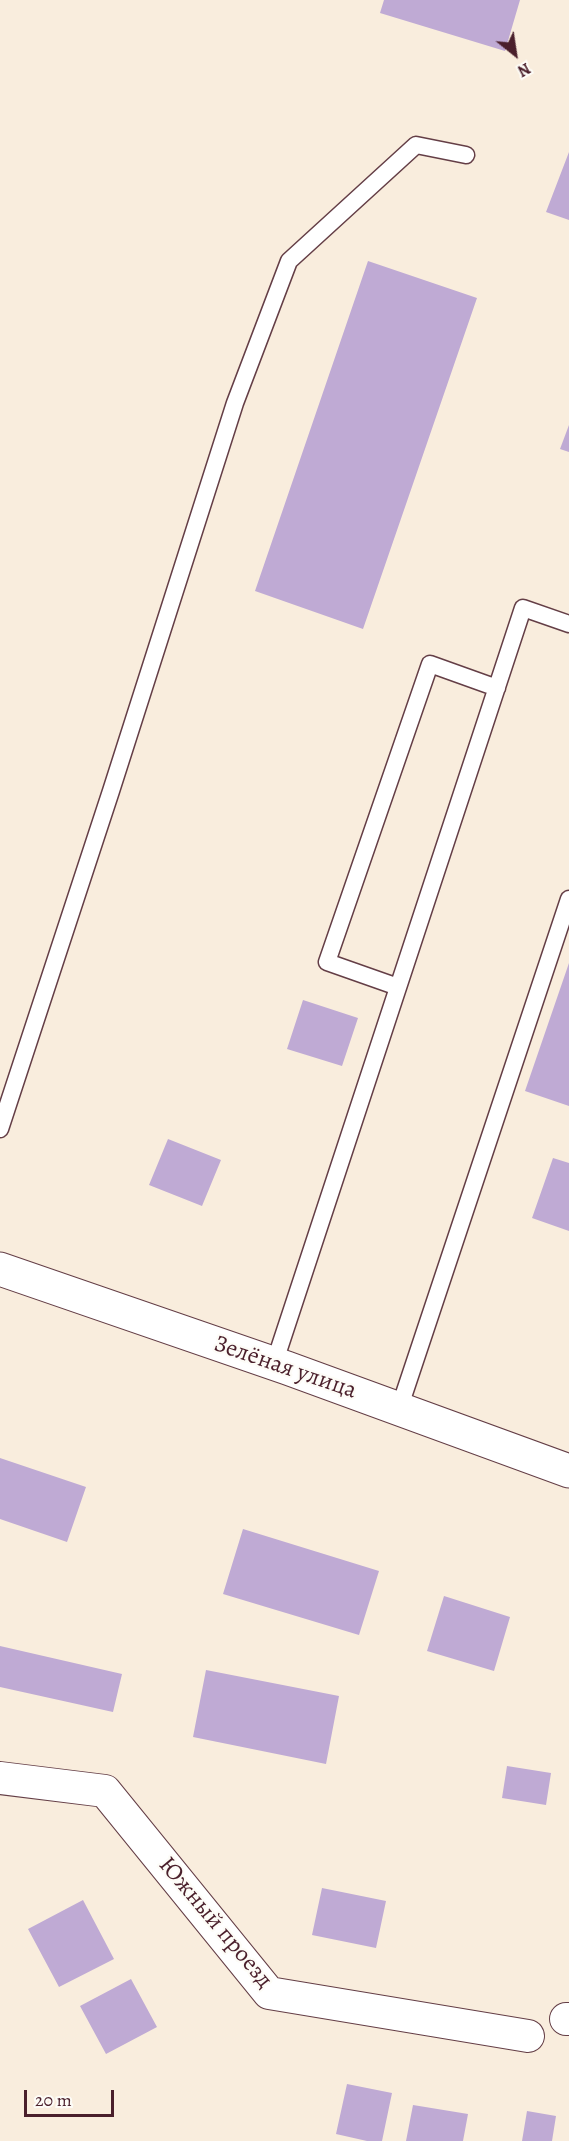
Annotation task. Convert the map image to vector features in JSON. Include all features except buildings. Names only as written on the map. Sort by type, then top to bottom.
[{"type":"street","name":"Зелёная улица","points":[[0,1269],[274,1364],[569,1471]]},
{"type":"street","name":"Южный проезд","points":[[0,1778],[105,1791],[269,1993],[528,2036]]},
{"type":"lane","points":[[0,1129],[235,403],[289,261],[416,145],[466,155]]},
{"type":"lane","points":[[274,1364],[523,608],[569,624]]},
{"type":"lane","points":[[398,987],[327,962],[430,664],[496,688]]},
{"type":"lane","points":[[399,1409],[569,899]]}]
